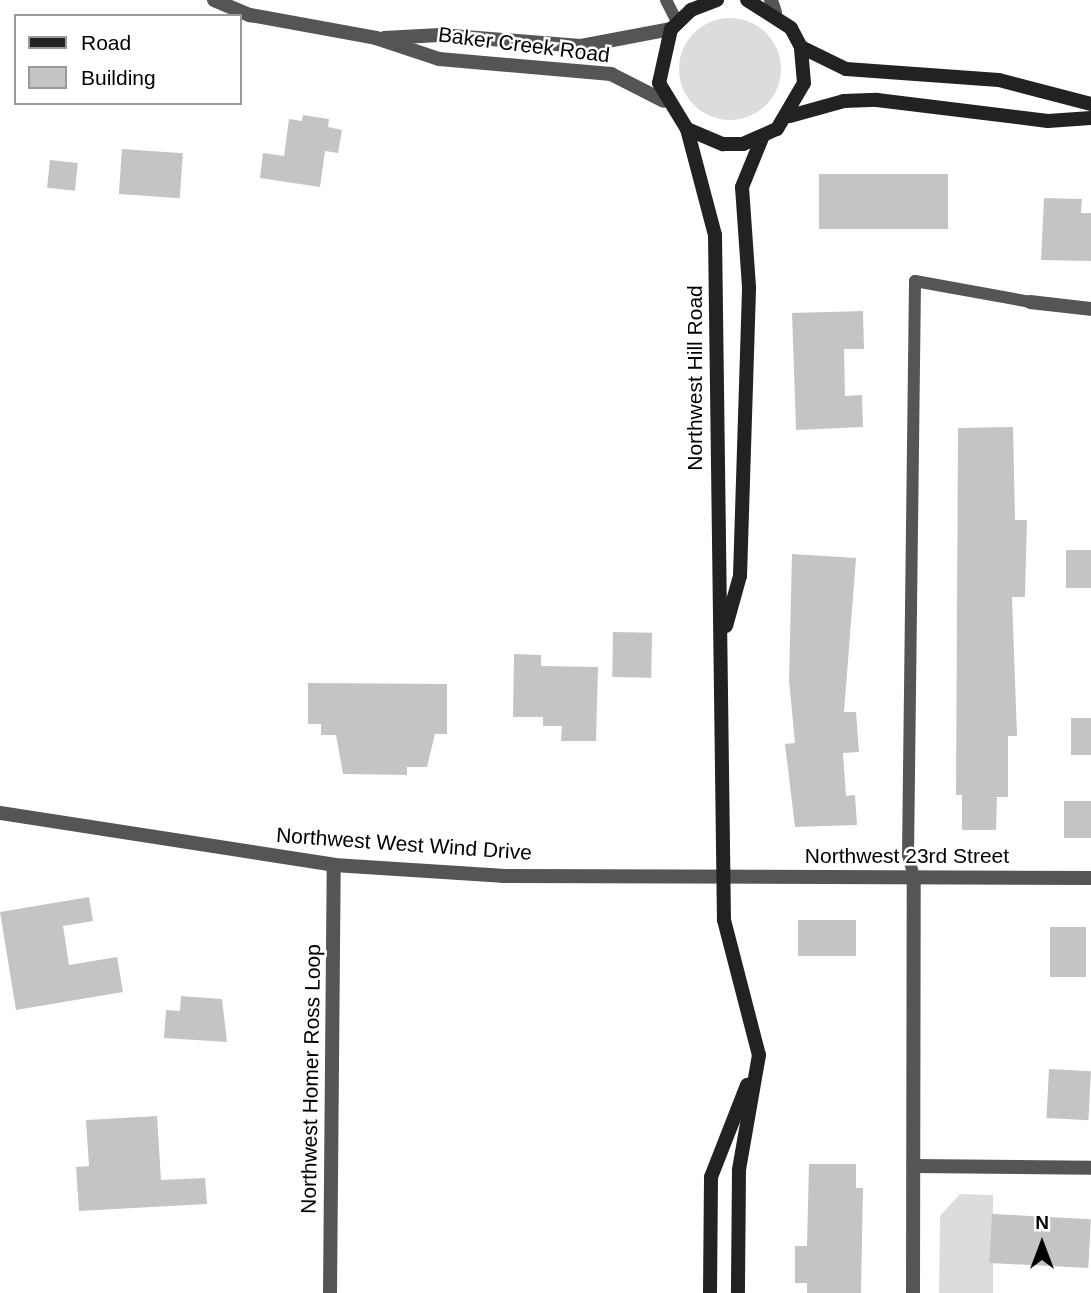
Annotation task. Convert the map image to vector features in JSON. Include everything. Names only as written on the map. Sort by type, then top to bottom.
[{"type":"main road","points":[[747,0],[773,6],[801,47],[804,83],[790,116]]},
{"type":"main road","points":[[710,1],[674,25],[658,64],[664,101],[687,129],[723,144],[762,138],[790,116],[844,101],[877,100],[1048,121],[1091,118]]},
{"type":"main road","points":[[801,47],[846,69],[999,80],[1091,104]]},
{"type":"main road","name":"Northwest Hill Road","points":[[687,129],[715,235],[716,580],[725,631],[723,920],[759,1055],[739,1170],[738,1293]]},
{"type":"main road","name":"Northwest Hill Road","points":[[725,631],[740,576],[749,287],[743,187],[762,138]]},
{"type":"main road","points":[[710,1293],[711,1177],[759,1055]]},
{"type":"street","name":"Baker Creek Road","points":[[215,0],[303,28],[376,38],[440,35],[581,46],[674,25]]},
{"type":"street","name":"Baker Creek Road","points":[[376,38],[439,59],[611,74],[664,101]]},
{"type":"street","points":[[1030,302],[1091,309]]},
{"type":"street","name":"Northwest West Wind Drive","points":[[0,813],[334,865],[502,876],[723,877]]},
{"type":"street","name":"Northwest Homer Ross Loop","points":[[330,1293],[334,865]]},
{"type":"street","name":"Northwest 23rd Street","points":[[723,877],[1091,878]]},
{"type":"street","points":[[912,1293],[914,877]]},
{"type":"street","points":[[914,1166],[1091,1168]]},
{"type":"lane","points":[[666,0],[674,25]]},
{"type":"lane","points":[[914,877],[908,841],[915,281],[1030,302]]},
{"type":"shaded area","points":[[730,18],[750,22],[766,33],[777,49],[781,69],[777,89],[766,105],[750,116],[730,120],[710,116],[694,105],[683,89],[679,69],[683,49],[694,33],[710,22]]},
{"type":"shaded area","points":[[960,1194],[993,1195],[993,1293],[939,1293],[940,1216]]},
{"type":"building","points":[[303,115],[329,119],[328,127],[342,130],[338,153],[325,151],[320,187],[260,178],[263,153],[284,156],[289,119],[302,121]]},
{"type":"building","points":[[122,149],[183,153],[180,198],[119,194]]},
{"type":"building","points":[[50,160],[78,163],[75,191],[47,188]]},
{"type":"building","points":[[819,174],[948,174],[948,229],[819,229]]},
{"type":"building","points":[[1044,198],[1082,199],[1081,213],[1091,213],[1091,261],[1041,260]]},
{"type":"building","points":[[863,311],[864,349],[844,349],[845,396],[862,395],[863,427],[796,430],[792,313]]},
{"type":"building","points":[[1013,427],[1015,520],[1027,520],[1025,597],[1012,597],[1017,736],[1008,736],[1008,797],[997,797],[996,830],[962,830],[962,795],[956,795],[958,428]]},
{"type":"building","points":[[1066,550],[1091,550],[1091,588],[1066,588]]},
{"type":"building","points":[[792,554],[856,558],[844,712],[856,712],[859,752],[843,753],[846,796],[855,795],[857,825],[795,827],[785,744],[795,743],[789,680]]},
{"type":"building","points":[[613,632],[652,633],[651,678],[612,677]]},
{"type":"building","points":[[514,654],[541,655],[541,666],[598,667],[596,741],[561,741],[562,726],[543,726],[543,717],[513,717]]},
{"type":"building","points":[[308,683],[447,684],[447,734],[435,734],[427,767],[407,767],[407,775],[343,774],[336,735],[321,735],[321,724],[308,724]]},
{"type":"building","points":[[1071,718],[1091,718],[1091,755],[1071,755]]},
{"type":"building","points":[[1064,801],[1091,801],[1091,838],[1064,838]]},
{"type":"building","points":[[89,897],[93,921],[63,926],[69,965],[117,957],[123,992],[16,1010],[0,912]]},
{"type":"building","points":[[798,920],[856,920],[856,956],[798,956]]},
{"type":"building","points":[[1050,927],[1086,927],[1086,977],[1050,977]]},
{"type":"building","points":[[181,996],[222,999],[227,1042],[164,1038],[166,1010],[180,1011]]},
{"type":"building","points":[[1049,1069],[1091,1071],[1088,1120],[1046,1118]]},
{"type":"building","points":[[157,1116],[161,1180],[205,1178],[207,1204],[79,1211],[76,1167],[89,1166],[86,1120]]},
{"type":"building","points":[[809,1164],[856,1164],[856,1188],[863,1188],[861,1293],[807,1293],[807,1283],[795,1283],[795,1246],[807,1246]]},
{"type":"building","points":[[992,1214],[1091,1219],[1088,1268],[989,1263]]}]
